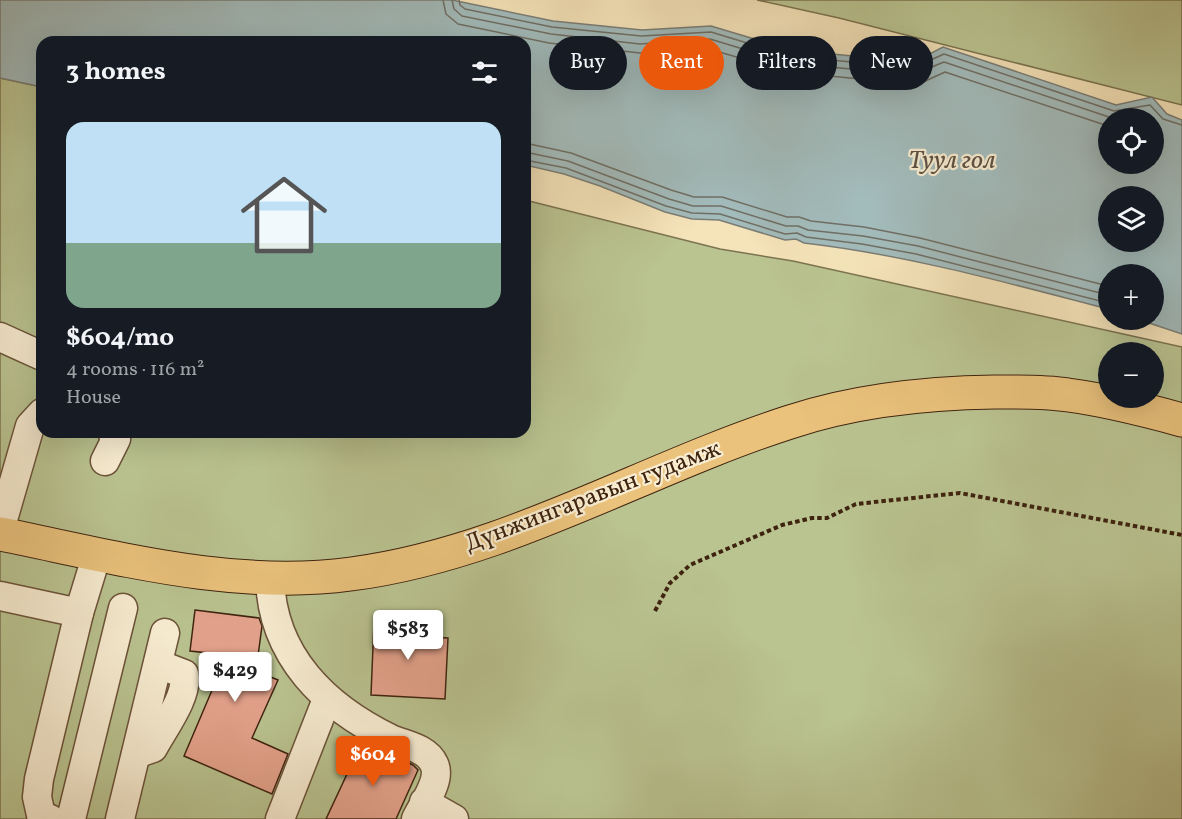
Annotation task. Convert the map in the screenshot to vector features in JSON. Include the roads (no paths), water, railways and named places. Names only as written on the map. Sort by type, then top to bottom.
[{"type":"main road","name":"Дүнжингаравын гудамж","points":[[0,532],[97,554],[194,572],[270,579],[352,574],[424,560],[561,513],[790,421],[877,400],[951,393],[1065,394],[1105,401],[1182,420]]},
{"type":"street","points":[[0,337],[36,353]]},
{"type":"street","points":[[0,532],[30,426],[36,420]]},
{"type":"street","points":[[105,461],[115,438]]},
{"type":"street","points":[[44,818],[37,797],[39,779],[79,613],[97,554]]},
{"type":"street","points":[[270,579],[275,615],[286,644],[298,665],[327,699],[366,726],[428,755],[435,765],[436,773],[420,811],[454,819]]},
{"type":"street","points":[[0,596],[79,613]]},
{"type":"street","points":[[71,819],[123,608]]},
{"type":"street","points":[[120,819],[165,633]]},
{"type":"street","points":[[280,819],[327,699]]},
{"type":"water","name":"Туул гол","points":[[0,0],[452,0],[553,21],[642,30],[711,26],[744,36],[736,36],[736,90],[837,90],[837,54],[849,56],[849,90],[933,90],[933,52],[943,47],[1116,105],[1152,97],[1162,108],[1098,108],[1098,174],[1164,174],[1164,111],[1182,120],[1182,334],[1164,328],[1164,264],[1098,264],[1098,306],[920,262],[804,243],[796,239],[785,240],[719,220],[692,219],[665,212],[564,174],[531,166],[531,36],[36,36],[36,86],[0,78]]}]
